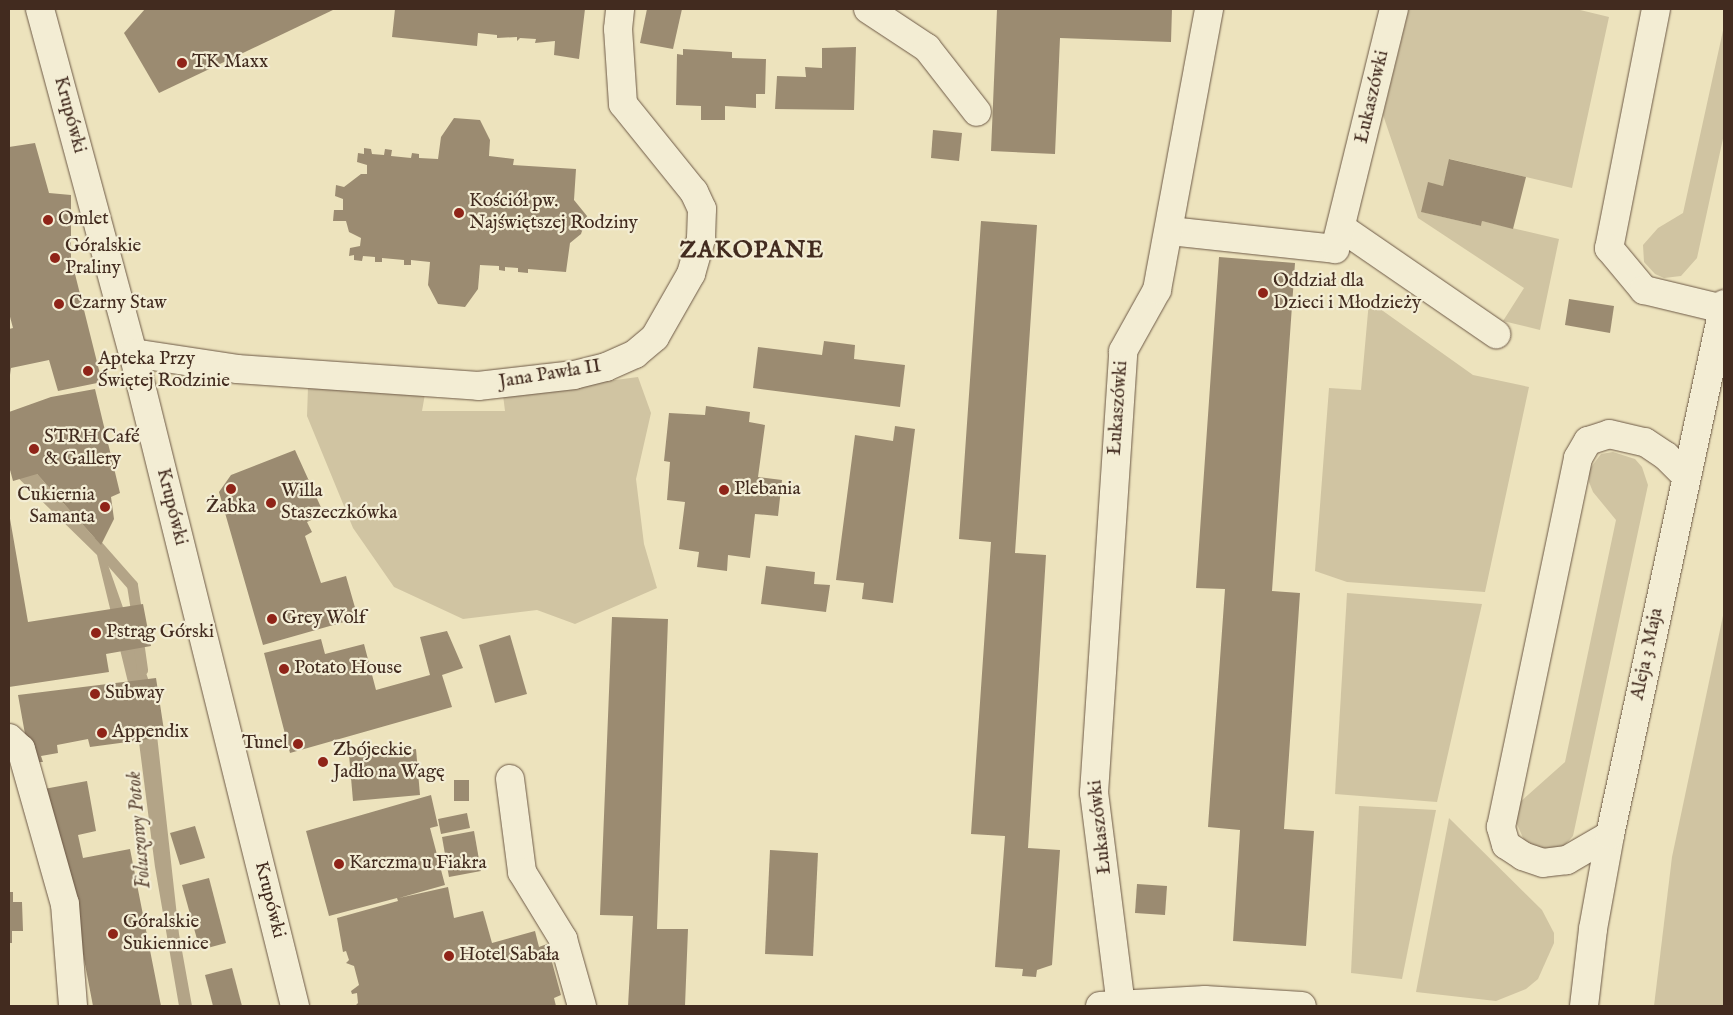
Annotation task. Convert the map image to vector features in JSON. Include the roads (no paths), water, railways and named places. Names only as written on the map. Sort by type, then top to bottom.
[{"type":"street","name":"Krupówki","points":[[40,9],[133,353],[295,1006]]},
{"type":"street","name":"Jana Pawła II","points":[[133,353],[237,369],[478,386],[574,375],[606,367],[635,354],[655,337],[691,274],[701,238],[702,209],[694,192],[623,104],[618,29],[620,9]]},
{"type":"street","points":[[868,9],[927,48],[977,112]]},
{"type":"street","points":[[1170,231],[1209,9]]},
{"type":"street","name":"Łukaszówki","points":[[1114,1006],[1094,792],[1103,625],[1123,351],[1157,290],[1170,231],[1335,249],[1343,229],[1394,9]]},
{"type":"street","points":[[1656,9],[1609,248],[1644,290],[1724,307]]},
{"type":"street","points":[[1343,229],[1496,334]]},
{"type":"street","name":"Aleja 3 Maja","points":[[1584,1006],[1593,929],[1610,835],[1724,307]]},
{"type":"street","points":[[1610,835],[1567,860],[1543,863],[1523,856],[1506,844],[1502,827],[1578,458],[1588,441],[1609,434],[1645,442],[1666,456],[1686,476]]},
{"type":"street","points":[[9,738],[20,749],[65,904],[73,1006]]},
{"type":"street","points":[[510,778],[522,872],[563,939],[582,1006]]},
{"type":"street","points":[[1114,1006],[1205,1000],[1302,1006]]},
{"type":"waterway","name":"Foluszowy Potok","points":[[95,543],[132,585],[135,605]]},
{"type":"waterway","name":"Foluszowy Potok","points":[[139,648],[142,670]]},
{"type":"place","name":"TK Maxx","points":[[182,63]]},
{"type":"place","name":"Kościół pw. Najświętszej Rodziny","points":[[459,213]]},
{"type":"place","name":"Omlet","points":[[48,220]]},
{"type":"place","name":"Góralskie Praliny","points":[[55,258]]},
{"type":"place","name":"Oddział dla Dzieci i Młodzieży","points":[[1263,293]]},
{"type":"place","name":"Czarny Staw","points":[[59,304]]},
{"type":"place","name":"Apteka Przy Świętej Rodzinie","points":[[88,371]]},
{"type":"place","name":"STRH Café & Gallery","points":[[34,449]]},
{"type":"place","name":"Żabka","points":[[231,489]]},
{"type":"place","name":"Plebania","points":[[724,490]]},
{"type":"place","name":"Willa Staszeczkówka","points":[[271,503]]},
{"type":"place","name":"Cukiernia Samanta","points":[[105,507]]},
{"type":"place","name":"Grey Wolf","points":[[272,619]]},
{"type":"place","name":"Pstrąg Górski","points":[[96,633]]},
{"type":"place","name":"Potato House","points":[[284,669]]},
{"type":"place","name":"Subway","points":[[95,694]]},
{"type":"place","name":"Appendix","points":[[102,733]]},
{"type":"place","name":"Tunel","points":[[298,744]]},
{"type":"place","name":"Zbójeckie Jadło na Wagę","points":[[323,762]]},
{"type":"place","name":"Karczma u Fiakra","points":[[339,864]]},
{"type":"place","name":"Góralskie Sukiennice","points":[[113,934]]},
{"type":"place","name":"Hotel Sabała","points":[[449,956]]},
{"type":"district","name":"ZAKOPANE","points":[[752,251]]}]
